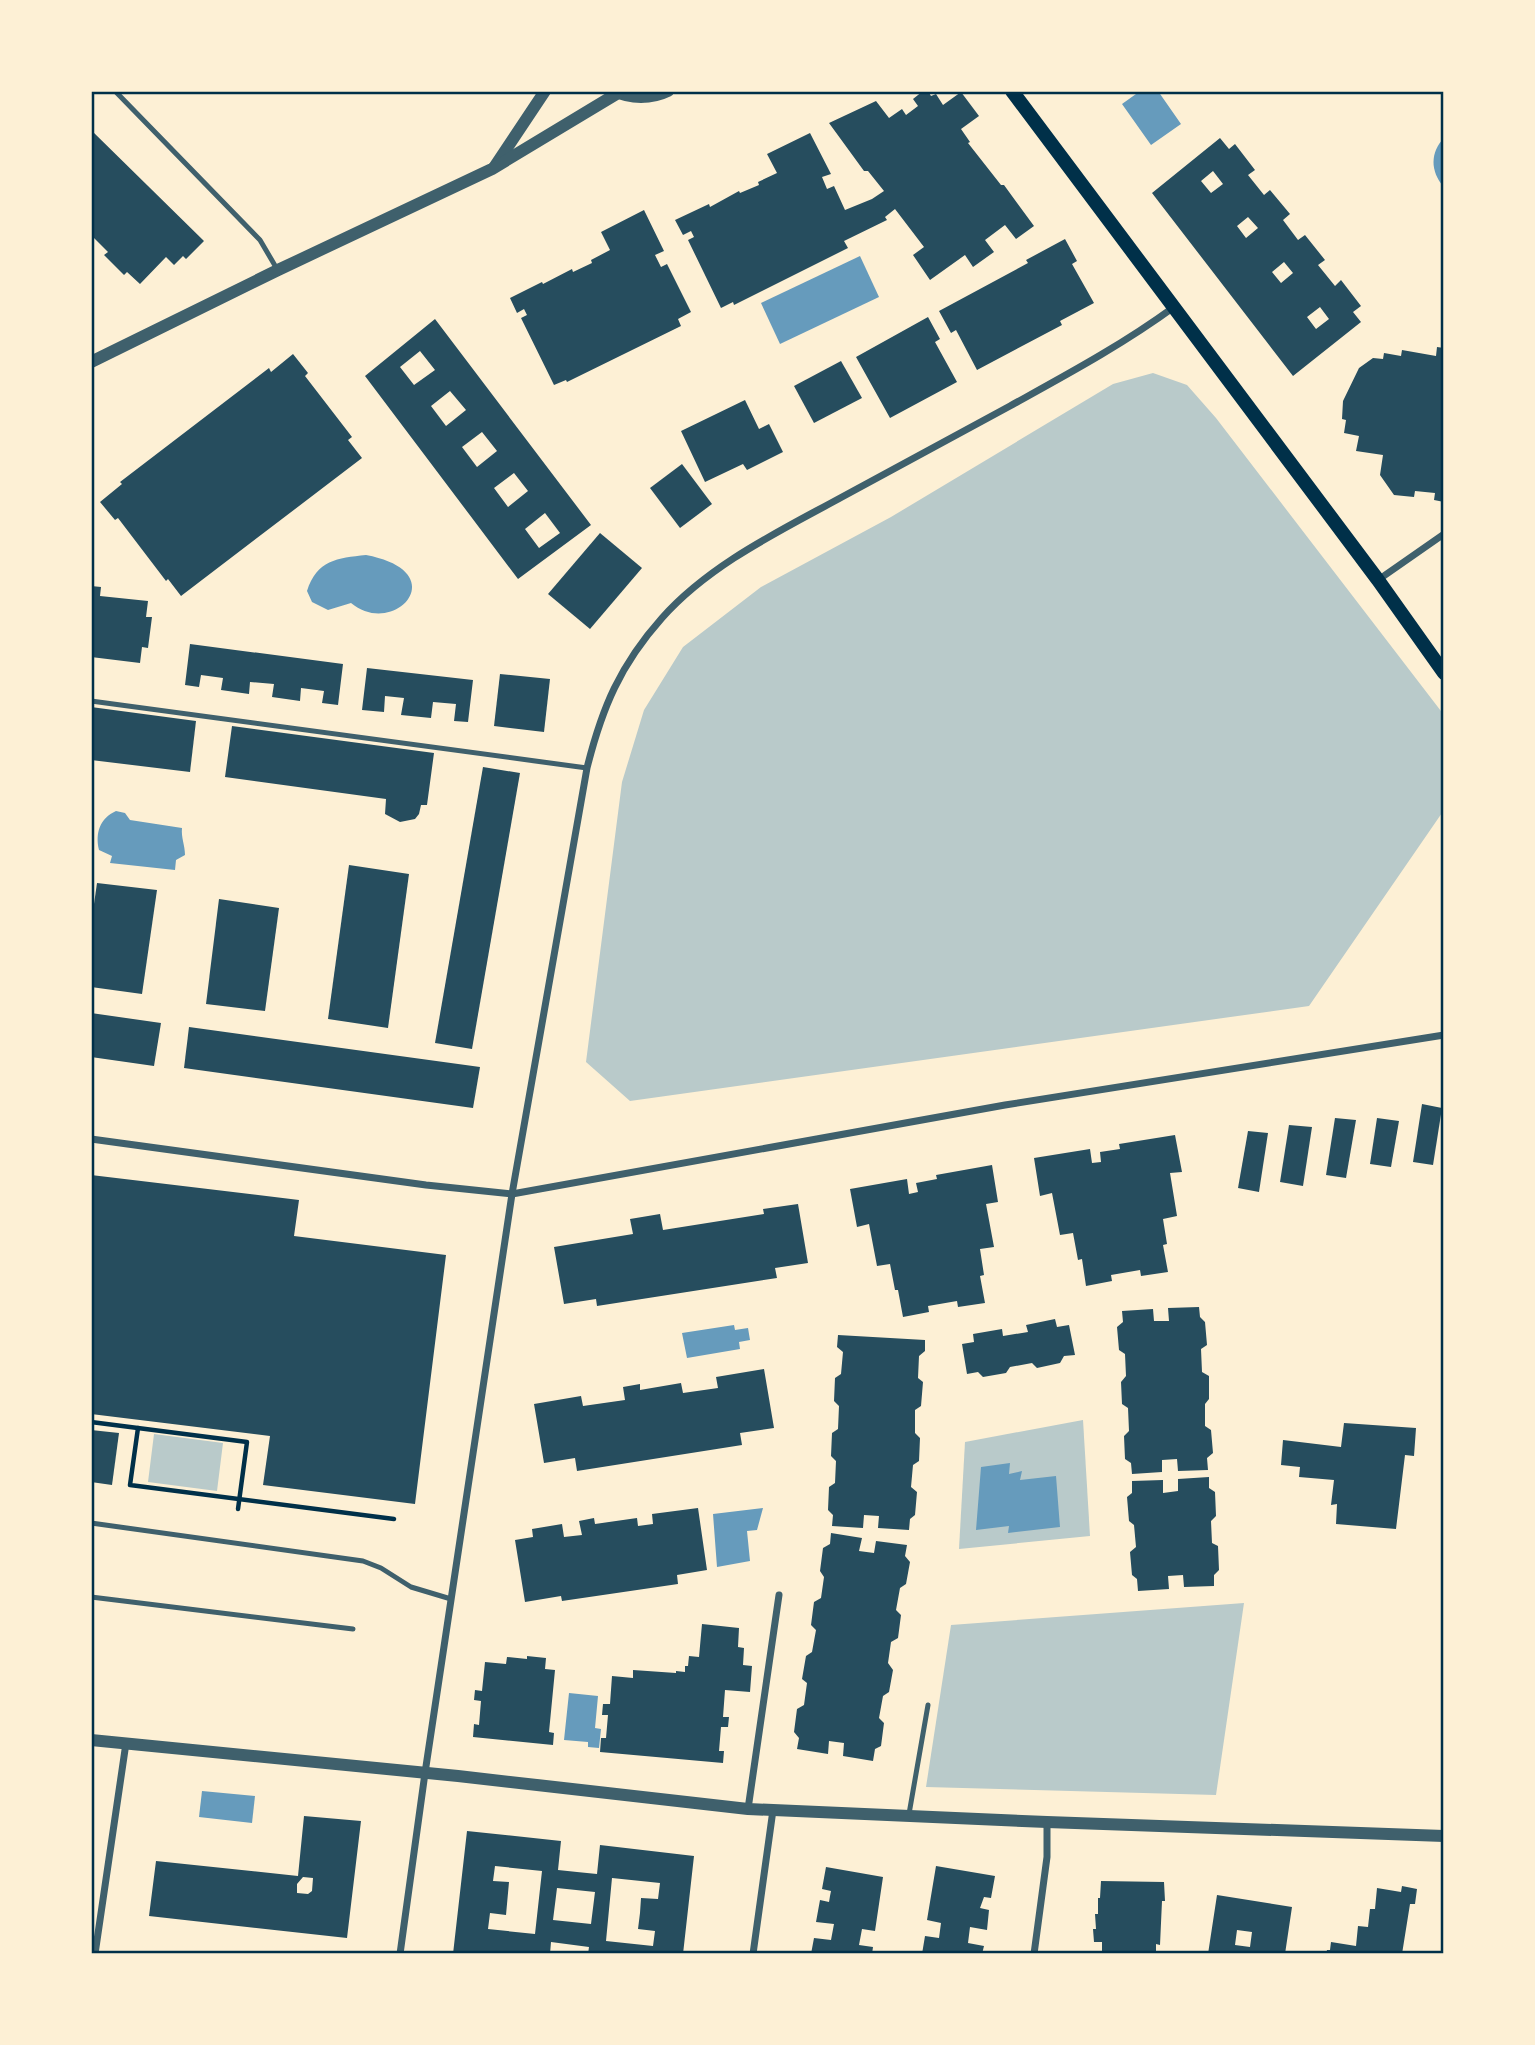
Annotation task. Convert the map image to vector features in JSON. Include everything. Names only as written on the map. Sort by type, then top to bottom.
[{"type":"main road","points":[[1012,91],[1378,580],[1444,673]]},
{"type":"street","points":[[492,169],[545,91]]},
{"type":"street","points":[[91,362],[492,169],[616,92],[640,97],[668,91]]},
{"type":"street","points":[[400,1954],[512,1194],[587,768],[596,730],[608,699],[624,668],[647,635],[664,615],[702,581],[762,541],[1102,356],[1174,307]]},
{"type":"street","points":[[1378,580],[1444,534]]},
{"type":"street","points":[[91,1139],[426,1185],[512,1194],[1005,1105],[1444,1035]]},
{"type":"street","points":[[748,1809],[779,1595]]},
{"type":"street","points":[[91,1740],[748,1809],[1444,1836]]},
{"type":"street","points":[[95,1954],[125,1744]]},
{"type":"street","points":[[753,1954],[773,1810]]},
{"type":"street","points":[[1034,1954],[1047,1857],[1047,1822]]},
{"type":"lane","points":[[114,91],[260,240],[278,270]]},
{"type":"lane","points":[[91,701],[587,768]]},
{"type":"lane","points":[[91,1523],[363,1562],[382,1568],[411,1587],[451,1599]]},
{"type":"lane","points":[[91,1597],[353,1629]]},
{"type":"lane","points":[[909,1817],[928,1705]]},
{"type":"path","points":[[91,1422],[247,1442],[238,1509]]},
{"type":"path","points":[[138,1428],[130,1485],[394,1520]]},
{"type":"shaded area","points":[[1153,373],[1187,385],[1216,418],[1444,715],[1444,810],[1309,1006],[630,1101],[586,1062],[622,782],[644,710],[683,647],[761,587],[891,517],[1113,384]]},
{"type":"shaded area","points":[[1083,1420],[1090,1536],[959,1549],[965,1442]]},
{"type":"shaded area","points":[[154,1434],[223,1443],[217,1491],[148,1482]]},
{"type":"shaded area","points":[[1244,1603],[1216,1795],[926,1787],[951,1625]]},
{"type":"water","points":[[1135,91],[1158,91],[1181,124],[1151,145],[1122,104],[1136,94]]},
{"type":"water","points":[[1444,138],[1444,187],[1434,169],[1434,156]]},
{"type":"water","points":[[860,256],[879,297],[780,344],[761,303]]},
{"type":"water","points":[[366,555],[393,563],[408,575],[412,587],[408,599],[398,608],[384,613],[368,612],[351,603],[328,610],[312,602],[307,591],[322,567],[329,562]]},
{"type":"water","points":[[116,811],[125,813],[130,820],[182,828],[185,855],[176,860],[175,870],[110,863],[112,856],[99,850],[98,838],[103,822]]},
{"type":"water","points":[[734,1325],[735,1330],[748,1328],[750,1340],[739,1342],[740,1349],[687,1358],[682,1333]]},
{"type":"water","points":[[1010,1463],[1009,1474],[1022,1471],[1020,1480],[1056,1476],[1060,1527],[1008,1533],[1009,1526],[976,1530],[981,1467]]},
{"type":"water","points":[[763,1508],[757,1530],[747,1531],[750,1561],[717,1567],[713,1514]]},
{"type":"water","points":[[569,1693],[598,1696],[595,1728],[601,1729],[599,1748],[588,1747],[588,1742],[564,1740]]},
{"type":"water","points":[[202,1791],[255,1796],[252,1823],[199,1817]]},
{"type":"building","points":[[923,91],[928,91],[931,96],[936,94],[943,105],[961,92],[979,116],[961,129],[970,142],[968,143],[1034,226],[1016,239],[1005,225],[985,240],[994,252],[973,267],[965,255],[930,280],[913,255],[924,247],[895,209],[885,217],[887,220],[844,241],[848,248],[734,305],[733,302],[721,308],[688,240],[694,237],[691,231],[683,235],[675,220],[709,204],[710,207],[739,191],[740,193],[759,185],[758,182],[777,173],[767,154],[810,133],[831,174],[822,177],[827,189],[834,186],[845,210],[872,199],[884,191],[868,171],[864,171],[829,123],[876,101],[889,118],[902,109],[906,115],[918,106],[913,99]]},
{"type":"building","points":[[91,130],[204,241],[186,259],[183,256],[174,265],[166,257],[140,284],[127,272],[124,275],[104,255],[108,252],[91,235]]},
{"type":"building","points":[[1220,138],[1229,149],[1235,144],[1255,170],[1248,175],[1264,195],[1270,190],[1290,214],[1283,220],[1298,240],[1305,235],[1325,260],[1318,265],[1335,286],[1341,280],[1361,306],[1353,312],[1361,322],[1293,376],[1152,193]],"holes":[[[1213,171],[1223,184],[1211,193],[1201,181]],[[1248,217],[1258,228],[1246,238],[1237,226]],[[1284,262],[1293,273],[1281,283],[1272,272]],[[1320,307],[1329,319],[1316,329],[1307,317]]]},
{"type":"building","points":[[644,210],[664,251],[655,255],[661,267],[667,264],[691,312],[678,319],[681,326],[567,382],[566,380],[554,385],[521,318],[527,315],[524,309],[517,313],[510,298],[572,269],[573,272],[592,263],[591,260],[610,250],[601,232]]},
{"type":"building","points":[[1065,239],[1077,261],[1072,264],[1094,303],[1060,321],[1062,325],[977,370],[956,330],[951,333],[939,311],[1028,263],[1026,260]]},
{"type":"building","points":[[928,317],[940,339],[935,342],[957,382],[890,418],[856,357]]},
{"type":"building","points":[[435,319],[591,525],[518,579],[365,376]],"holes":[[[420,351],[435,370],[414,385],[400,367]],[[450,391],[466,410],[446,426],[431,406]],[[482,432],[497,451],[477,467],[462,447]],[[514,473],[528,491],[508,507],[494,488]],[[545,513],[560,533],[539,548],[525,529]]]},
{"type":"building","points":[[1437,347],[1444,348],[1444,502],[1434,500],[1435,493],[1415,491],[1414,497],[1394,495],[1380,475],[1383,455],[1356,451],[1359,436],[1344,433],[1346,420],[1342,419],[1343,401],[1359,368],[1373,358],[1383,359],[1384,353],[1401,356],[1402,350],[1436,356]]},
{"type":"building","points":[[293,354],[308,373],[305,376],[352,437],[348,440],[362,458],[181,596],[168,579],[166,581],[118,518],[115,520],[100,502],[122,484],[120,482],[269,368],[271,372]]},
{"type":"building","points":[[841,361],[862,398],[814,423],[794,386]]},
{"type":"building","points":[[745,400],[759,429],[769,424],[783,452],[747,470],[743,464],[705,482],[681,431]]},
{"type":"building","points":[[682,464],[712,504],[680,528],[650,488]]},
{"type":"building","points":[[600,533],[642,568],[590,629],[548,594]]},
{"type":"building","points":[[91,586],[101,587],[100,596],[148,601],[146,617],[152,617],[148,648],[142,647],[140,663],[91,657]]},
{"type":"building","points":[[190,644],[343,664],[338,705],[322,703],[324,691],[301,688],[300,701],[272,697],[274,684],[250,682],[249,694],[221,690],[223,678],[201,675],[199,687],[185,685]]},
{"type":"building","points":[[367,668],[473,680],[468,722],[454,721],[456,704],[433,702],[431,718],[401,715],[404,698],[385,696],[384,712],[362,710]]},
{"type":"building","points":[[500,674],[550,679],[544,732],[494,726]]},
{"type":"building","points":[[91,707],[196,721],[190,772],[91,760]]},
{"type":"building","points":[[232,726],[434,753],[427,805],[421,805],[415,819],[400,822],[385,814],[386,799],[225,777]]},
{"type":"building","points":[[483,767],[520,773],[472,1049],[435,1043]]},
{"type":"building","points":[[349,865],[409,874],[388,1028],[328,1019]]},
{"type":"building","points":[[97,883],[157,890],[142,994],[91,987],[91,925]]},
{"type":"building","points":[[219,899],[279,908],[265,1011],[206,1004]]},
{"type":"building","points":[[91,1013],[161,1023],[154,1066],[91,1057]]},
{"type":"building","points":[[189,1027],[480,1067],[473,1108],[184,1068]]},
{"type":"building","points":[[1422,1104],[1442,1108],[1433,1165],[1413,1162]]},
{"type":"building","points":[[1335,1118],[1356,1120],[1346,1178],[1326,1175]]},
{"type":"building","points":[[1377,1118],[1399,1121],[1391,1167],[1370,1164]]},
{"type":"building","points":[[1289,1125],[1312,1127],[1303,1186],[1280,1182]]},
{"type":"building","points":[[1248,1131],[1268,1133],[1259,1192],[1238,1188]]},
{"type":"building","points":[[1175,1135],[1182,1172],[1170,1173],[1177,1216],[1163,1219],[1167,1244],[1163,1245],[1168,1272],[1141,1276],[1140,1270],[1111,1275],[1112,1281],[1086,1286],[1082,1259],[1078,1260],[1073,1233],[1060,1235],[1052,1193],[1040,1196],[1034,1158],[1090,1149],[1092,1163],[1101,1162],[1100,1152],[1120,1149],[1119,1144]]},
{"type":"building","points":[[992,1165],[998,1202],[986,1204],[994,1247],[980,1249],[984,1275],[980,1276],[985,1303],[958,1307],[957,1301],[928,1306],[929,1312],[903,1317],[890,1264],[877,1266],[869,1224],[857,1227],[850,1189],[907,1179],[909,1194],[918,1192],[916,1183],[937,1179],[936,1175]]},
{"type":"building","points":[[91,1175],[299,1200],[294,1236],[446,1255],[415,1504],[263,1485],[270,1436],[91,1414]]},
{"type":"building","points":[[798,1204],[808,1263],[775,1268],[777,1278],[597,1306],[596,1299],[564,1304],[554,1247],[633,1234],[630,1219],[660,1214],[663,1230],[764,1214],[763,1209]]},
{"type":"building","points":[[1199,1307],[1200,1317],[1205,1322],[1207,1345],[1201,1349],[1202,1372],[1209,1376],[1205,1426],[1211,1430],[1213,1453],[1207,1458],[1208,1470],[1178,1471],[1177,1459],[1162,1460],[1162,1472],[1132,1474],[1131,1463],[1125,1459],[1124,1436],[1129,1431],[1128,1408],[1122,1404],[1121,1382],[1126,1376],[1125,1354],[1119,1350],[1117,1327],[1123,1322],[1122,1311],[1153,1309],[1154,1321],[1169,1321],[1168,1308]]},
{"type":"building","points":[[1055,1319],[1057,1327],[1069,1325],[1075,1355],[1064,1356],[1060,1363],[1037,1368],[1032,1363],[1010,1367],[1006,1373],[983,1377],[978,1372],[967,1374],[962,1344],[974,1342],[973,1334],[1002,1329],[1003,1336],[1028,1332],[1026,1325]]},
{"type":"building","points":[[838,1335],[925,1340],[925,1351],[919,1356],[918,1378],[923,1382],[921,1406],[915,1410],[915,1433],[920,1438],[919,1461],[913,1465],[911,1487],[917,1492],[915,1515],[910,1519],[909,1530],[878,1528],[879,1516],[864,1515],[863,1528],[832,1526],[833,1515],[828,1510],[829,1487],[835,1483],[836,1461],[831,1456],[832,1433],[838,1429],[839,1406],[834,1401],[835,1378],[841,1374],[843,1352],[837,1347]]},
{"type":"building","points":[[764,1369],[774,1428],[740,1433],[742,1445],[577,1471],[575,1458],[544,1463],[534,1404],[581,1396],[583,1406],[625,1400],[623,1387],[640,1384],[640,1390],[681,1383],[683,1393],[718,1388],[716,1377]]},
{"type":"building","points":[[1344,1423],[1416,1428],[1414,1456],[1405,1455],[1396,1529],[1336,1524],[1337,1504],[1331,1505],[1334,1480],[1299,1477],[1300,1467],[1281,1465],[1283,1440],[1341,1447]]},
{"type":"building","points":[[91,1430],[119,1433],[112,1485],[91,1482]]},
{"type":"building","points":[[1209,1477],[1209,1488],[1215,1492],[1216,1516],[1211,1521],[1212,1543],[1218,1546],[1219,1570],[1214,1575],[1214,1586],[1184,1587],[1183,1575],[1168,1576],[1169,1589],[1138,1591],[1137,1579],[1132,1575],[1130,1552],[1136,1547],[1134,1525],[1129,1521],[1127,1497],[1132,1493],[1132,1481],[1163,1480],[1163,1493],[1178,1491],[1178,1479]]},
{"type":"building","points":[[698,1508],[707,1570],[677,1575],[678,1584],[562,1601],[561,1596],[525,1602],[515,1540],[533,1537],[532,1529],[562,1524],[564,1537],[582,1535],[579,1521],[594,1518],[595,1524],[637,1518],[638,1526],[653,1524],[652,1514]]},
{"type":"building","points":[[831,1533],[862,1538],[859,1551],[874,1553],[876,1541],[907,1545],[905,1556],[910,1562],[906,1584],[900,1588],[896,1610],[901,1615],[898,1638],[891,1642],[888,1663],[893,1670],[889,1692],[883,1696],[879,1718],[884,1723],[881,1746],[875,1749],[873,1761],[843,1756],[844,1743],[829,1741],[828,1754],[797,1749],[799,1738],[794,1732],[797,1709],[804,1705],[807,1683],[802,1679],[806,1656],[812,1652],[816,1630],[811,1625],[814,1602],[821,1598],[824,1577],[820,1571],[823,1548],[830,1544]]},
{"type":"building","points":[[702,1624],[739,1628],[738,1647],[744,1648],[743,1665],[752,1666],[750,1692],[725,1690],[723,1717],[729,1717],[728,1727],[721,1727],[719,1751],[724,1751],[723,1763],[600,1752],[601,1738],[606,1738],[608,1715],[602,1715],[603,1704],[610,1704],[612,1676],[633,1678],[633,1670],[685,1672],[689,1656],[699,1657]]},
{"type":"building","points":[[527,1656],[546,1658],[545,1669],[555,1670],[549,1732],[554,1733],[553,1745],[473,1737],[474,1724],[479,1725],[481,1701],[474,1700],[475,1690],[482,1691],[485,1662],[506,1664],[507,1657],[527,1659]]},
{"type":"building","points":[[304,1816],[361,1821],[347,1938],[149,1916],[156,1861],[298,1876]],"holes":[[[303,1877],[313,1878],[312,1891],[308,1894],[297,1893],[297,1884]]]},
{"type":"building","points":[[467,1831],[561,1841],[558,1870],[597,1874],[600,1845],[694,1856],[683,1954],[588,1954],[589,1947],[551,1942],[550,1954],[453,1954]],"holes":[[[495,1866],[542,1871],[535,1934],[488,1929],[490,1913],[506,1915],[509,1882],[493,1881]],[[612,1878],[660,1883],[658,1899],[641,1898],[638,1929],[655,1931],[653,1946],[606,1941]],[[557,1888],[595,1892],[591,1924],[553,1920]]]},
{"type":"building","points":[[936,1866],[995,1876],[991,1898],[984,1897],[980,1908],[989,1910],[987,1930],[970,1927],[968,1943],[984,1946],[982,1954],[922,1954],[925,1936],[939,1938],[941,1923],[927,1920]]},
{"type":"building","points":[[826,1867],[883,1877],[875,1931],[862,1929],[859,1945],[873,1947],[872,1954],[811,1954],[814,1938],[831,1940],[834,1924],[816,1922],[820,1900],[829,1902],[831,1891],[822,1889]]},
{"type":"building","points":[[1101,1881],[1164,1882],[1165,1901],[1162,1901],[1160,1945],[1156,1944],[1156,1954],[1102,1954],[1102,1942],[1094,1942],[1093,1929],[1096,1929],[1095,1914],[1098,1914]]},
{"type":"building","points":[[1402,1886],[1417,1889],[1415,1904],[1410,1904],[1402,1954],[1326,1954],[1327,1950],[1330,1950],[1331,1942],[1356,1946],[1358,1926],[1368,1927],[1370,1909],[1375,1909],[1377,1888],[1401,1892]]},
{"type":"building","points":[[1217,1895],[1292,1907],[1285,1954],[1208,1954]],"holes":[[[1237,1930],[1252,1932],[1250,1947],[1235,1945]]]}]
